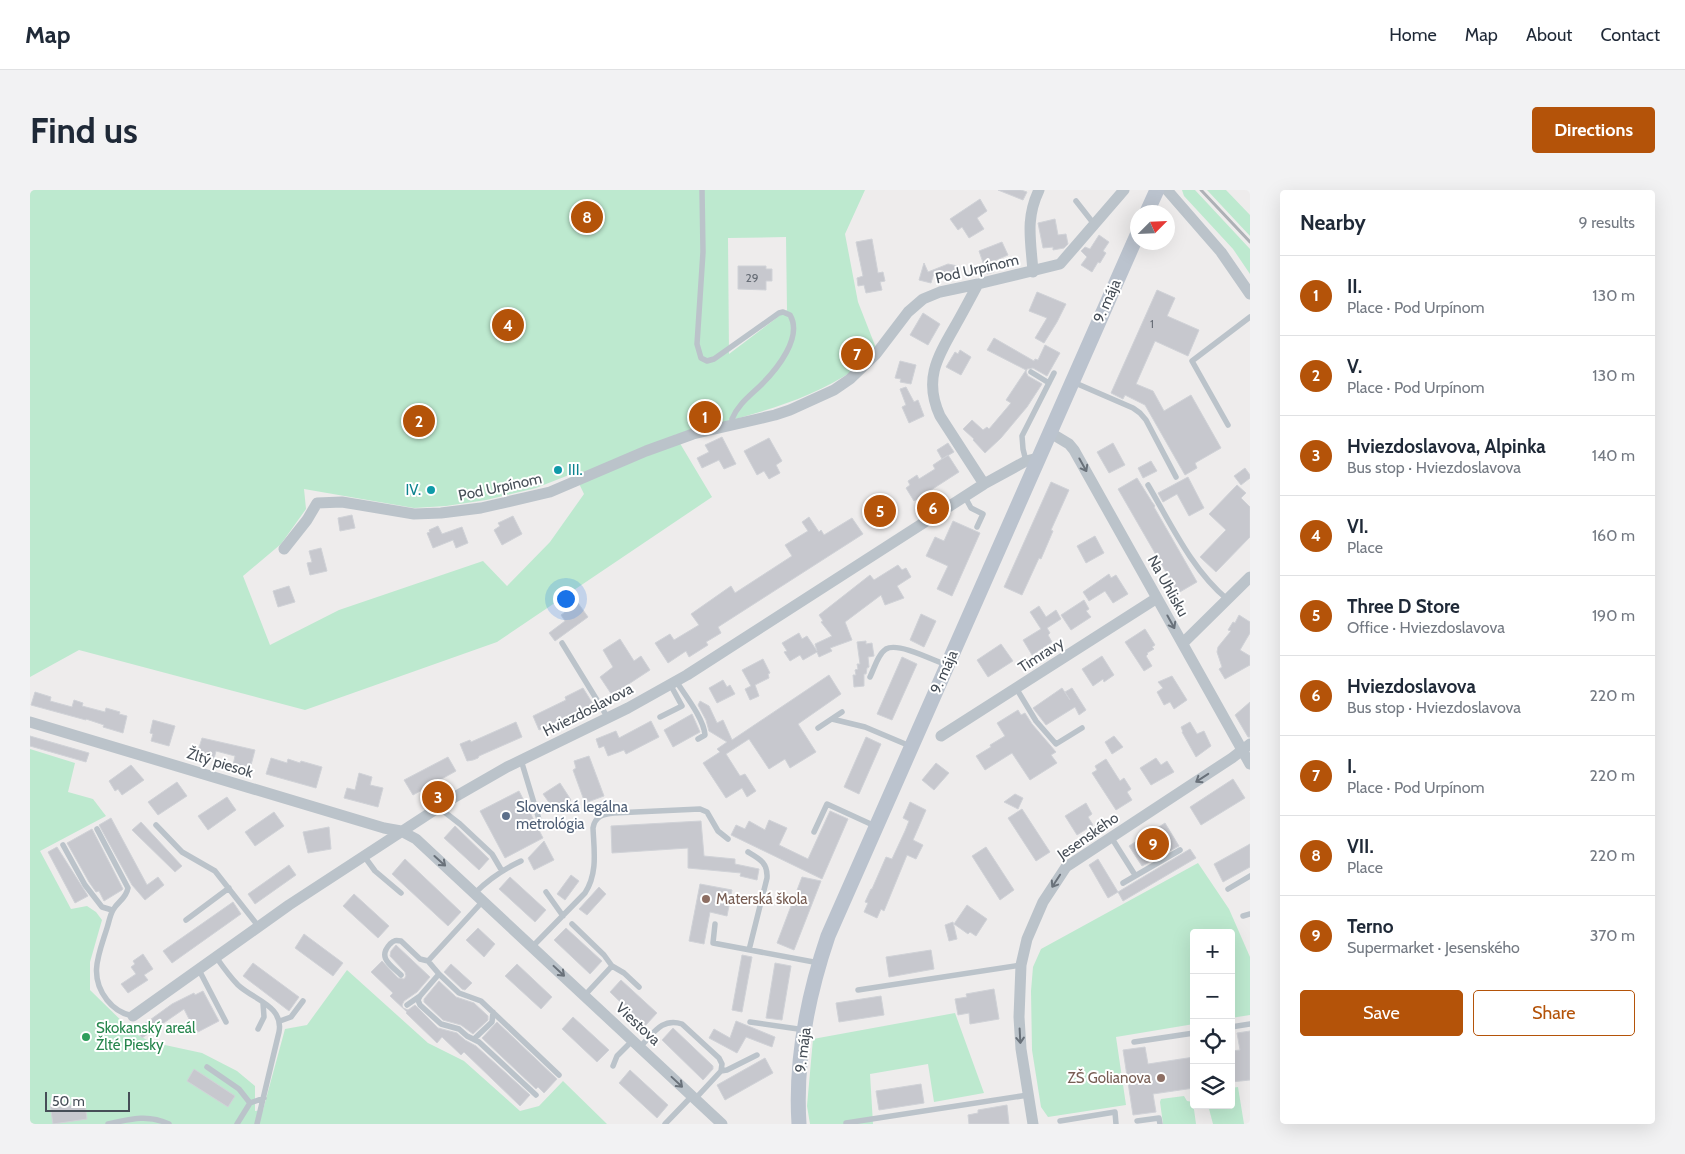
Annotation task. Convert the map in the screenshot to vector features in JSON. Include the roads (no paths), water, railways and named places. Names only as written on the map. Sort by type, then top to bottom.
[{"type":"main road","points":[[1150,205],[1157,190]]},
{"type":"main road","name":"9. mája","points":[[799,1124],[800,1074],[805,1030],[819,963],[837,913],[946,666],[1032,460],[1049,432],[1130,250]]},
{"type":"street","name":"Pod Urpínom","points":[[1033,272],[1029,219],[1039,190]]},
{"type":"street","name":"Pod Urpínom","points":[[284,549],[307,520],[317,503],[342,502],[414,514],[455,512],[481,508],[550,492],[646,451],[693,434],[790,410],[842,385],[876,354],[917,303],[940,292],[1033,272],[1060,264],[1124,190]]},
{"type":"street","points":[[1167,190],[1221,252],[1250,294]]},
{"type":"street","points":[[978,284],[938,356],[933,372],[932,390],[935,406],[940,416],[984,484]]},
{"type":"street","name":"Na Uhlisku","points":[[1049,432],[1074,450],[1183,644],[1246,748],[1250,764]]},
{"type":"street","name":"Hviezdoslavova","points":[[133,1016],[259,927],[438,807],[521,760],[608,718],[673,683],[984,484],[1032,460]]},
{"type":"street","points":[[1183,644],[1250,576]]},
{"type":"street","name":"Timravy","points":[[941,736],[1157,598]]},
{"type":"street","name":"Žltý piesok","points":[[30,722],[384,828],[401,831]]},
{"type":"street","name":"Jesenského","points":[[1033,1124],[1021,1049],[1019,1017],[1021,965],[1028,939],[1043,902],[1066,867],[1246,748]]},
{"type":"street","name":"Viestova","points":[[401,831],[416,839],[722,1124]]},
{"type":"lane","points":[[702,190],[703,252],[697,344],[701,358],[710,361],[779,313],[787,313],[792,319],[794,331],[790,346],[778,366],[738,408],[732,420],[735,425]]},
{"type":"lane","points":[[1076,201],[1094,224]]},
{"type":"lane","points":[[1228,425],[1192,361],[1250,317]]},
{"type":"lane","points":[[1031,372],[1049,383]]},
{"type":"lane","points":[[1032,460],[1023,449],[1022,436],[1054,373]]},
{"type":"lane","points":[[1071,382],[1133,408],[1140,413],[1146,420],[1176,477]]},
{"type":"lane","points":[[1148,485],[1193,561],[1214,588],[1227,599]]},
{"type":"lane","points":[[964,497],[971,508],[983,514],[977,527]]},
{"type":"lane","points":[[562,644],[608,718]]},
{"type":"lane","points":[[870,677],[881,654],[891,647],[905,649],[946,666]]},
{"type":"lane","points":[[660,717],[682,706],[673,683]]},
{"type":"lane","points":[[673,683],[690,702],[704,729],[705,735],[698,739]]},
{"type":"lane","points":[[1016,688],[1036,721],[1056,744],[1082,728]]},
{"type":"lane","points":[[818,728],[842,712]]},
{"type":"lane","points":[[832,719],[865,727],[910,746]]},
{"type":"lane","points":[[521,760],[541,826]]},
{"type":"lane","points":[[814,832],[827,804],[875,826]]},
{"type":"lane","points":[[438,807],[460,824],[492,854],[502,871]]},
{"type":"lane","points":[[532,946],[585,892],[592,880],[594,864],[593,828],[596,819],[600,815],[700,809],[707,812],[718,831],[728,839]]},
{"type":"lane","points":[[156,825],[182,852],[215,870],[259,927]]},
{"type":"lane","points":[[97,828],[128,888],[124,898],[112,910],[99,951],[96,974],[101,990],[111,1005],[120,1012],[133,1016]]},
{"type":"lane","points":[[1110,837],[1135,875]]},
{"type":"lane","points":[[63,845],[85,885],[102,907],[112,910]]},
{"type":"lane","points":[[1123,882],[1180,850]]},
{"type":"lane","points":[[748,852],[762,861],[768,871],[749,950]]},
{"type":"lane","points":[[364,856],[374,871],[401,893]]},
{"type":"lane","points":[[428,961],[479,897],[485,884],[502,871],[521,861]]},
{"type":"lane","points":[[1228,888],[1250,876]]},
{"type":"lane","points":[[186,920],[229,888]]},
{"type":"lane","points":[[546,892],[562,916]]},
{"type":"lane","points":[[1243,916],[1250,914]]},
{"type":"lane","points":[[572,924],[604,955],[612,966],[624,973],[639,987]]},
{"type":"lane","points":[[715,924],[713,943],[819,963]]},
{"type":"lane","points":[[401,975],[385,959],[385,950],[393,941],[401,941],[420,959],[428,961],[459,993],[481,1001],[559,1075]]},
{"type":"lane","points":[[216,957],[239,986],[272,1010],[280,1021],[257,1124]]},
{"type":"lane","points":[[858,990],[1021,965]]},
{"type":"lane","points":[[585,995],[612,966]]},
{"type":"lane","points":[[199,970],[226,1022]]},
{"type":"lane","points":[[406,1005],[420,996],[439,974]]},
{"type":"lane","points":[[420,996],[418,1000],[420,1004],[441,1024],[459,1029],[479,1042],[536,1095]]},
{"type":"lane","points":[[280,1021],[291,1017],[303,1001]]},
{"type":"lane","points":[[258,1029],[264,1017],[263,1003]]},
{"type":"lane","points":[[474,1039],[492,1022],[493,1012]]},
{"type":"lane","points":[[613,1066],[617,1056],[661,1026],[674,1021],[682,1024],[719,1058],[722,1064],[721,1071]]},
{"type":"lane","points":[[750,1022],[805,1030]]},
{"type":"lane","points":[[1235,1026],[1250,1024]]},
{"type":"lane","points":[[1134,1042],[1190,1034]]},
{"type":"lane","points":[[665,1124],[721,1071],[727,1070],[757,1055]]},
{"type":"lane","points":[[207,1067],[239,1089],[250,1103]]},
{"type":"lane","points":[[846,1123],[1028,1095]]},
{"type":"lane","points":[[237,1124],[250,1103],[264,1098]]},
{"type":"lane","points":[[1060,1121],[1115,1112],[1116,1124]]},
{"type":"lane","points":[[108,1124],[145,1117],[159,1119],[169,1124]]},
{"type":"lane","points":[[1137,1121],[1159,1118],[1160,1124]]},
{"type":"railway","points":[[1201,190],[1250,242]]},
{"type":"place","name":"VII.","points":[[587,217]]},
{"type":"place","name":"VI.","points":[[508,325]]},
{"type":"place","name":"I.","points":[[857,354]]},
{"type":"place","name":"II.","points":[[705,417]]},
{"type":"place","name":"V.","points":[[419,421]]},
{"type":"place","name":"III.","points":[[558,470]]},
{"type":"place","name":"IV.","points":[[431,490]]},
{"type":"place","name":"Hviezdoslavova","points":[[933,508]]},
{"type":"place","name":"Three D Store","points":[[880,511]]},
{"type":"place","name":"Hviezdoslavova, Alpinka","points":[[438,797]]},
{"type":"place","name":"Slovenská legálna metrológia","points":[[506,816]]},
{"type":"place","name":"Terno","points":[[1153,844]]},
{"type":"place","name":"Materská škola","points":[[706,899]]},
{"type":"place","name":"Skokanský areál Žlté Piesky","points":[[86,1037]]},
{"type":"place","name":"ZŠ Golianova","points":[[1161,1078]]}]
